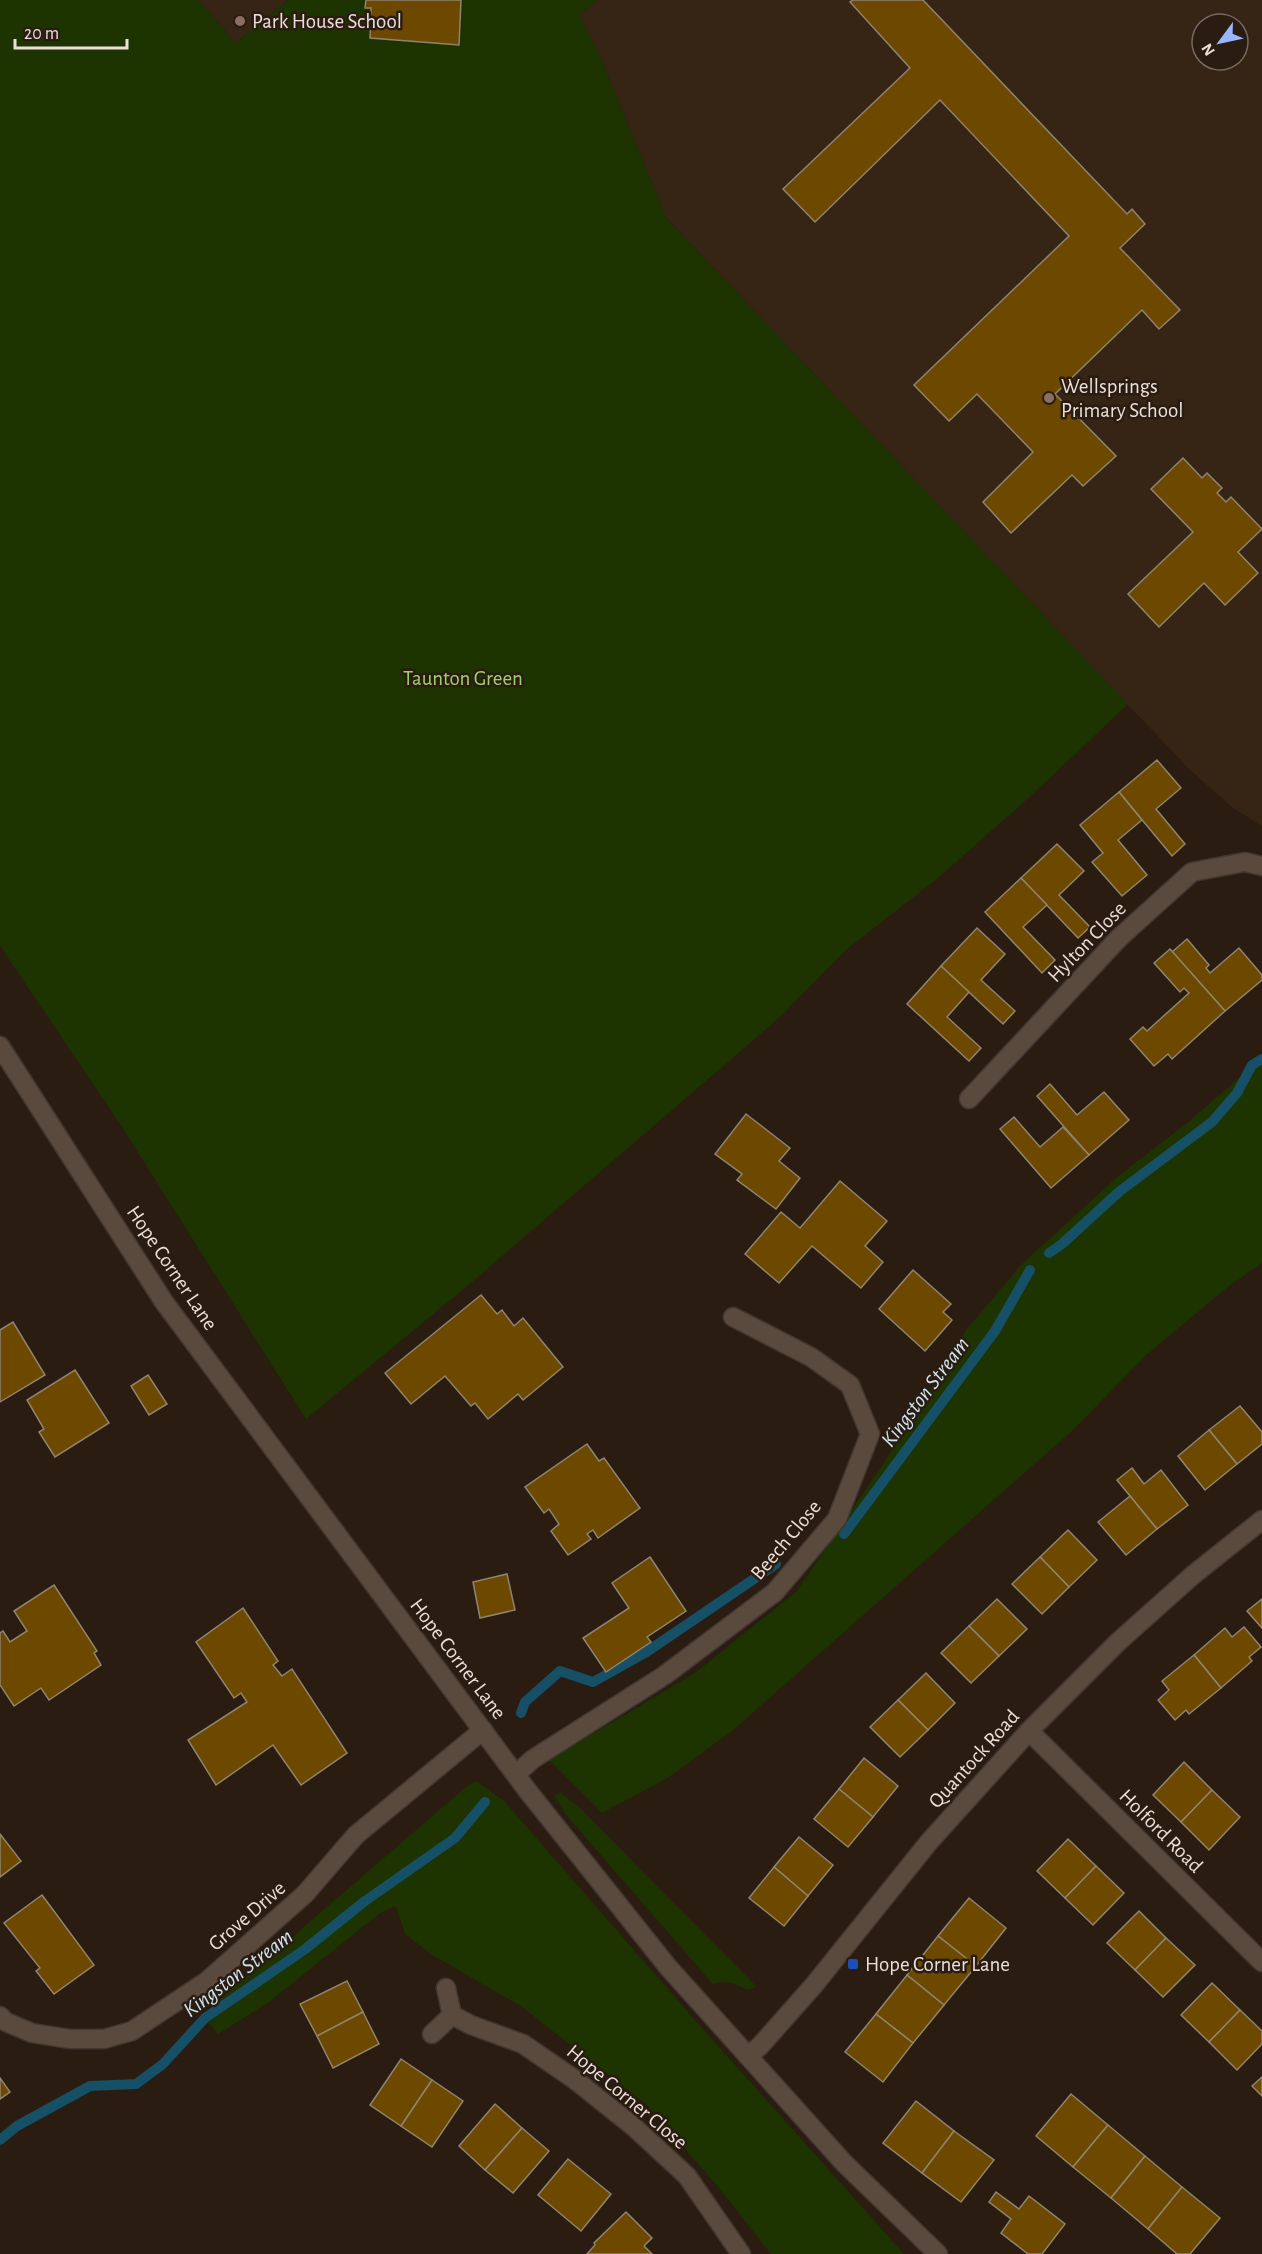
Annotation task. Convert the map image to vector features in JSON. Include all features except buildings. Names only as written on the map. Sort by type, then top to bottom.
[{"type":"street","name":"Hylton Close","points":[[969,1099],[1119,938],[1192,872],[1245,862],[1262,866]]},
{"type":"street","name":"Hope Corner Lane","points":[[0,1046],[6,1068],[164,1302],[516,1774],[668,1967],[844,2163],[938,2254]]},
{"type":"street","name":"Beech Close","points":[[516,1774],[533,1759],[665,1675],[775,1592],[837,1519],[870,1434],[850,1385],[811,1356],[733,1317]]},
{"type":"street","name":"Quantock Road","points":[[748,2056],[760,2046],[814,1985],[929,1842],[1029,1731],[1118,1642],[1193,1575],[1262,1520]]},
{"type":"street","name":"Grove Drive","points":[[0,2016],[6,2022],[32,2033],[70,2039],[104,2039],[132,2031],[207,1981],[305,1894],[356,1835],[483,1730]]},
{"type":"street","name":"Holford Road","points":[[1029,1731],[1262,1962]]},
{"type":"street","points":[[432,2034],[452,2015],[446,1988]]},
{"type":"street","name":"Hope Corner Close","points":[[452,2015],[471,2025],[524,2044],[574,2079],[634,2127],[687,2176],[741,2254]]},
{"type":"shaded area","name":"Park House School","points":[[198,0],[288,0],[236,43]]},
{"type":"shaded area","name":"Wellsprings Primary School","points":[[597,0],[1262,0],[1262,826],[1233,808],[1190,770],[666,218],[602,61],[579,15]]},
{"type":"green space","name":"Taunton Green","points":[[0,0],[198,0],[236,43],[288,0],[597,0],[579,15],[602,61],[666,218],[1128,704],[1034,793],[938,878],[847,949],[779,1018],[472,1282],[306,1419],[122,1127],[0,946]]},
{"type":"green space","points":[[1262,1058],[1262,1263],[1229,1286],[1145,1356],[1074,1429],[732,1731],[669,1777],[602,1813],[549,1760],[695,1673],[797,1591],[889,1455],[966,1330],[1022,1264],[1116,1178],[1187,1123]]},
{"type":"green space","points":[[476,1781],[504,1801],[687,2011],[904,2254],[771,2254],[719,2188],[646,2104],[522,2007],[431,1954],[405,1934],[396,1906],[380,1913],[269,2002],[218,2034],[202,2015],[466,1787]]},
{"type":"green space","points":[[561,1793],[581,1809],[757,1987],[747,1990],[731,1983],[713,1984],[567,1816],[554,1795]]},
{"type":"waterway","name":"Kingston Stream","points":[[1049,1253],[1120,1191],[1212,1122],[1237,1093],[1252,1065],[1262,1059]]},
{"type":"waterway","name":"Kingston Stream","points":[[844,1534],[995,1331],[1030,1270]]},
{"type":"waterway","name":"Kingston Stream","points":[[521,1713],[525,1702],[560,1671],[593,1682],[645,1653],[776,1564]]},
{"type":"waterway","name":"Kingston Stream","points":[[0,2140],[17,2126],[90,2086],[136,2084],[163,2064],[205,2018],[304,1950],[365,1901],[455,1838],[485,1802]]},
{"type":"place","name":"Park House School","points":[[240,21]]},
{"type":"place","name":"Wellsprings Primary School","points":[[1049,398]]},
{"type":"place","name":"Hope Corner Lane","points":[[853,1964]]}]
